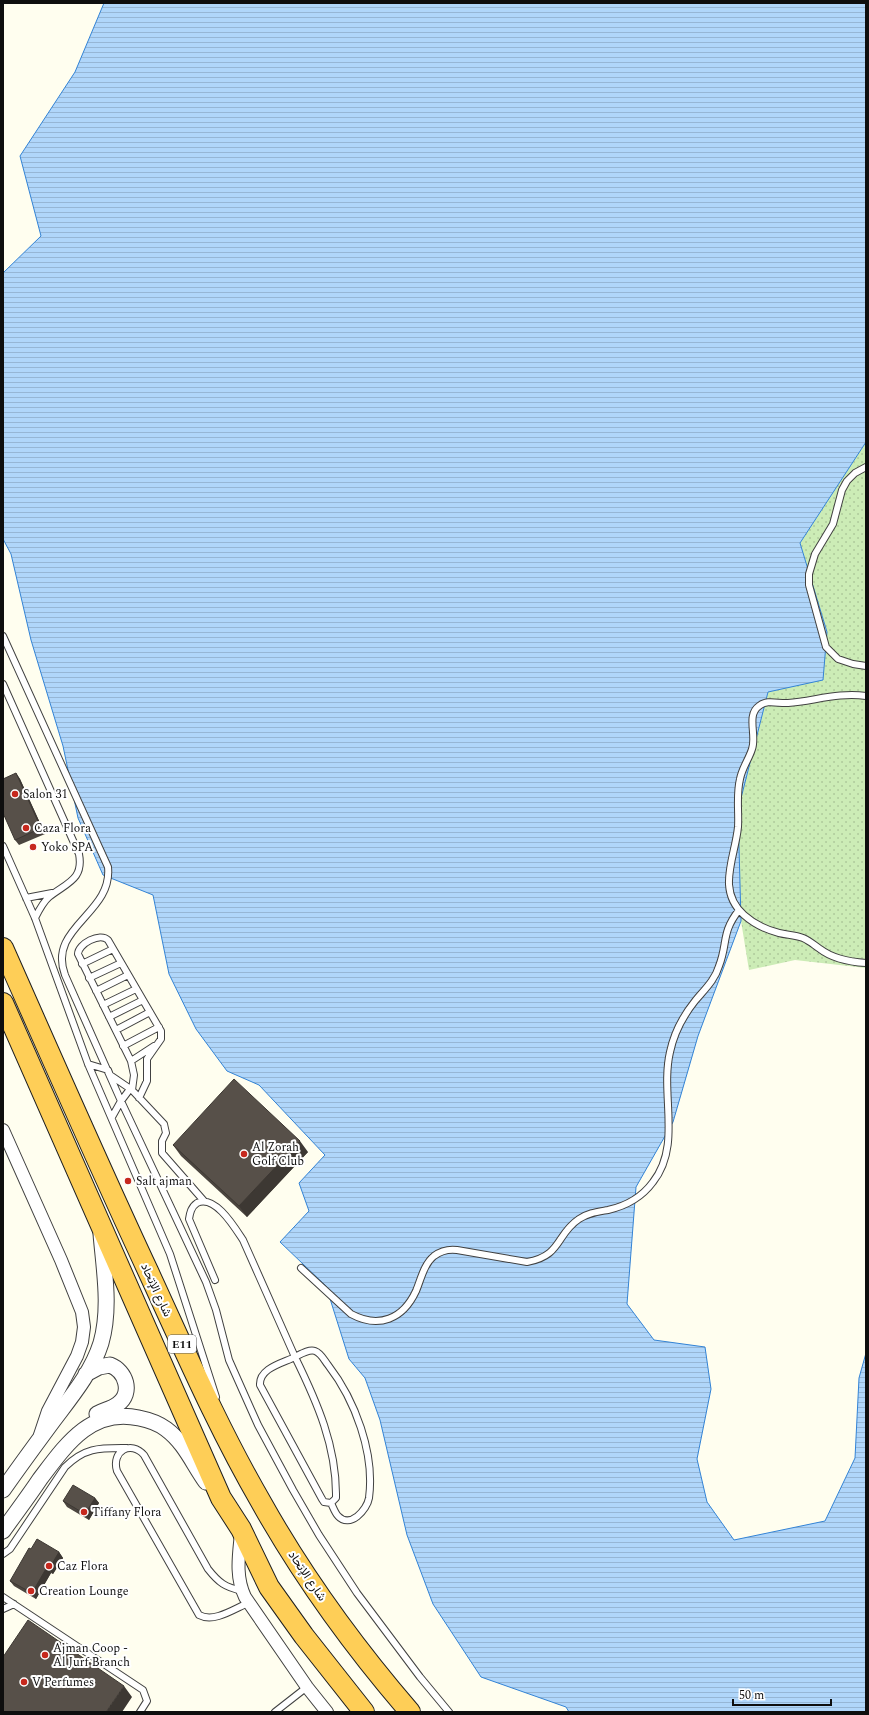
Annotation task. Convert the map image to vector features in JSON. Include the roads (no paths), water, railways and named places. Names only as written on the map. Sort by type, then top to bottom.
[{"type":"highway","name":"شارع الإتحاد","points":[[3,948],[104,1177],[194,1372],[229,1443],[261,1502],[322,1598],[364,1656],[410,1712]]},
{"type":"highway","name":"شارع الإتحاد","points":[[3,1003],[221,1498],[241,1529],[270,1587],[308,1642],[364,1712]]},
{"type":"street","points":[[3,1130],[62,1260],[82,1312],[84,1327],[82,1342],[77,1356],[48,1411],[40,1439]]},
{"type":"street","points":[[3,1490],[8,1477],[40,1439],[86,1374],[95,1359],[101,1343],[104,1326],[106,1291],[99,1219]]},
{"type":"street","points":[[3,1531],[68,1443],[85,1428],[93,1416],[117,1405],[124,1398],[126,1388],[122,1374],[114,1367],[99,1367],[86,1374]]},
{"type":"street","points":[[85,1428],[104,1420],[123,1416],[152,1421],[159,1424],[181,1444],[204,1478],[221,1498]]},
{"type":"street","points":[[241,1529],[238,1570],[242,1591],[248,1604],[307,1687],[327,1712]]},
{"type":"lane","points":[[866,467],[855,473],[845,485],[833,524],[815,554],[809,574],[809,585],[826,647],[838,659],[845,662],[866,666]]},
{"type":"lane","points":[[3,636],[108,867],[108,881],[103,894],[96,905],[68,936],[61,959],[65,975],[110,1075],[131,1090],[164,1124],[166,1133],[161,1147],[162,1153],[204,1201]]},
{"type":"lane","points":[[3,684],[79,854],[81,864],[78,873],[72,881],[48,898],[40,908],[35,918]]},
{"type":"lane","points":[[866,696],[834,696],[793,703],[765,703],[754,711],[752,718],[754,740],[753,748],[739,780],[738,828],[728,877],[731,895],[739,910],[755,923],[778,932],[807,940],[832,956],[844,960],[866,963]]},
{"type":"lane","points":[[3,846],[35,918],[88,1064],[170,1254],[204,1355],[229,1443]]},
{"type":"lane","points":[[26,898],[46,895],[59,890]]},
{"type":"lane","points":[[301,1268],[351,1314],[367,1321],[383,1321],[394,1317],[403,1311],[415,1292],[428,1263],[440,1252],[458,1250],[527,1262],[539,1260],[549,1254],[557,1246],[569,1227],[578,1220],[588,1214],[619,1207],[638,1197],[660,1173],[667,1153],[669,1131],[666,1080],[668,1058],[674,1037],[688,1011],[714,977],[722,956],[727,930],[739,910]]},
{"type":"lane","points":[[112,1117],[121,1101],[131,1090],[134,1075],[131,1061],[78,954],[79,949],[97,937],[106,938],[159,1027],[162,1035],[159,1043],[147,1059],[147,1081],[139,1098]]},
{"type":"lane","points":[[82,964],[113,949]]},
{"type":"lane","points":[[89,978],[121,963]]},
{"type":"lane","points":[[96,992],[128,975]]},
{"type":"lane","points":[[103,1005],[136,989]]},
{"type":"lane","points":[[109,1017],[143,1000]]},
{"type":"lane","points":[[116,1030],[150,1012]]},
{"type":"lane","points":[[123,1046],[159,1027]]},
{"type":"lane","points":[[131,1061],[159,1043]]},
{"type":"lane","points":[[88,1064],[108,1070]]},
{"type":"lane","points":[[108,1070],[121,1101],[206,1282],[216,1310],[229,1360],[258,1425],[319,1535],[357,1593],[420,1677],[449,1712]]},
{"type":"lane","points":[[215,1280],[189,1219],[193,1207],[204,1201],[213,1203],[232,1224],[243,1240],[314,1397],[327,1434],[335,1478],[336,1498],[331,1503]]},
{"type":"lane","points":[[315,1351],[319,1353],[330,1368],[353,1408],[366,1452],[369,1474],[369,1498],[363,1512],[358,1517],[343,1519],[338,1516],[331,1503],[324,1502],[322,1499],[260,1385],[260,1381],[264,1373],[307,1352],[315,1351]]},
{"type":"lane","points":[[3,1554],[10,1549],[65,1467],[73,1459],[92,1450],[103,1448],[135,1448],[144,1455],[212,1574],[226,1587],[242,1591]]},
{"type":"lane","points":[[129,1448],[123,1450],[116,1459],[117,1471],[195,1611],[199,1615],[209,1618],[248,1604]]},
{"type":"lane","points":[[3,1597],[144,1690],[147,1700],[140,1712]]},
{"type":"lane","points":[[3,1610],[14,1604]]},
{"type":"lane","points":[[28,1614],[28,1623]]},
{"type":"lane","points":[[275,1712],[307,1687]]},
{"type":"water","points":[[104,3],[866,3],[866,442],[800,543],[827,632],[823,680],[768,692],[738,810],[741,921],[698,1036],[673,1122],[636,1187],[627,1304],[654,1340],[705,1347],[711,1389],[697,1459],[707,1502],[734,1540],[825,1521],[855,1458],[859,1378],[866,1353],[866,1712],[569,1712],[566,1707],[481,1677],[433,1604],[407,1535],[380,1420],[365,1378],[349,1359],[326,1286],[280,1242],[309,1211],[299,1183],[325,1155],[259,1085],[227,1071],[196,1029],[169,974],[153,895],[103,875],[78,818],[63,746],[31,640],[11,554],[3,539],[3,273],[41,236],[20,156],[75,72]]},
{"type":"place","name":"Salon 31","points":[[15,794]]},
{"type":"place","name":"Caza Flora","points":[[26,828]]},
{"type":"place","name":"Yoko SPA","points":[[33,847]]},
{"type":"place","name":"Al Zorah Golf Club","points":[[244,1154]]},
{"type":"place","name":"Salt ajman","points":[[128,1181]]},
{"type":"place","name":"Tiffany Flora","points":[[84,1512]]},
{"type":"place","name":"Caz Flora","points":[[49,1566]]},
{"type":"place","name":"Creation Lounge","points":[[31,1591]]},
{"type":"place","name":"Ajman Coop - Al Jurf Branch","points":[[45,1655]]},
{"type":"place","name":"V Perfumes","points":[[24,1682]]}]
